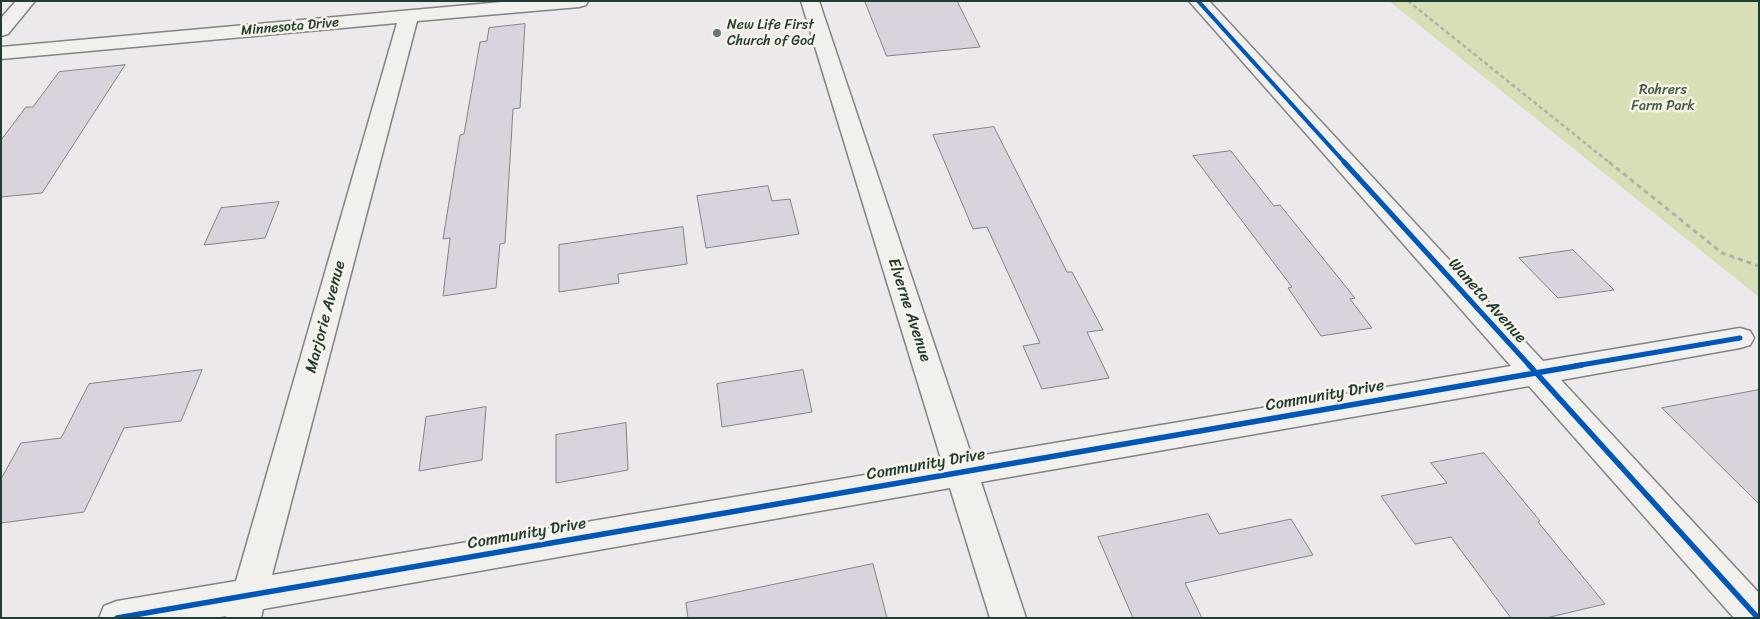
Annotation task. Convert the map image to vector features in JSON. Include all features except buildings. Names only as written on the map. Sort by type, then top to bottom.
[{"type":"street","points":[[1,30],[26,1]]},
{"type":"street","name":"Minnesota Drive","points":[[1,53],[579,1]]},
{"type":"street","name":"Elverne Avenue","points":[[810,1],[1008,618]]},
{"type":"street","name":"Waneta Avenue","points":[[1198,1],[1758,618]]},
{"type":"street","name":"Marjorie Avenue","points":[[246,606],[409,16]]},
{"type":"street","name":"Community Drive","points":[[116,618],[246,606],[961,472],[1740,338]]},
{"type":"path","points":[[1408,1],[1722,253],[1759,266]]},
{"type":"green space","name":"Rohrers Farm Park","points":[[1389,1],[1759,1],[1759,297]]},
{"type":"cycle path","points":[[1198,1],[1758,618]]},
{"type":"cycle path","points":[[117,618],[1740,338]]},
{"type":"place","name":"New Life First Church of God","points":[[717,33]]}]
